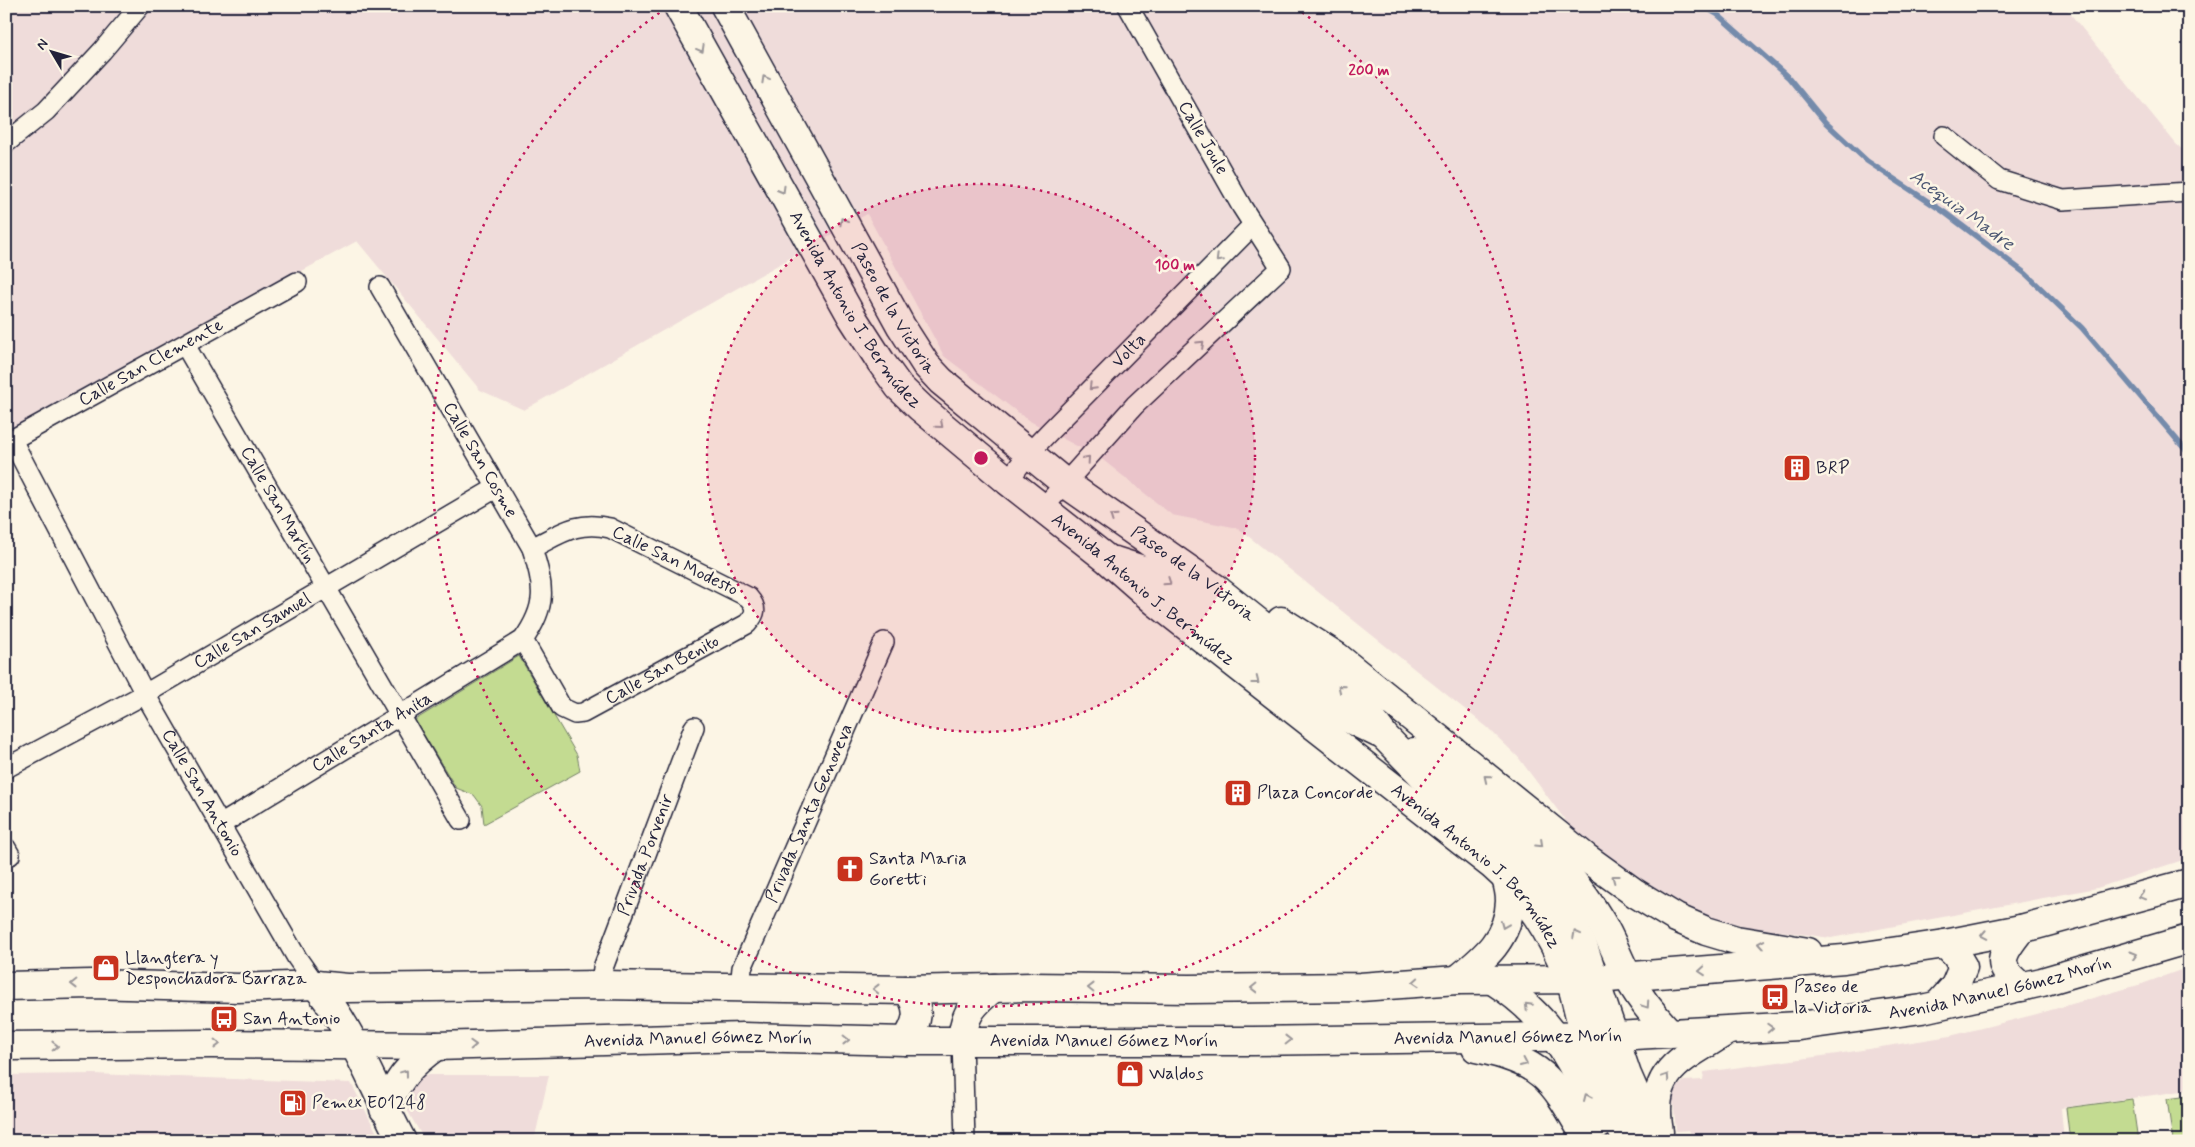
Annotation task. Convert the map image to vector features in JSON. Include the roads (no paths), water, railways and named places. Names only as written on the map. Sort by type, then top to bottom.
[{"type":"main road","name":"Avenida Antonio J. Bermúdez","points":[[678,6],[852,317],[899,387],[921,408],[1008,481],[1107,559],[1156,602],[1506,878],[1527,900],[1583,979],[1586,1036],[1609,1101],[1628,1141]]},
{"type":"main road","name":"Paseo de la Victoria","points":[[725,6],[914,347],[941,381],[1064,483],[1215,588],[1363,708],[1385,737],[1432,785],[1524,864],[1547,887],[1565,913],[1583,946],[1583,979],[1606,1016],[1615,1036],[1627,1075],[1656,1141]]},
{"type":"main road","points":[[1107,559],[1156,574],[1172,584],[1341,715],[1430,761],[1514,821],[1543,847],[1583,895],[1597,916],[1627,975],[1651,1013],[1668,1032]]},
{"type":"main road","points":[[1215,588],[1265,610],[1336,656],[1585,856],[1635,893],[1676,918],[1706,931],[1736,940],[1844,959]]},
{"type":"main road","points":[[1457,980],[1485,958],[1497,942],[1507,918],[1510,901],[1506,878]]},
{"type":"main road","points":[[6,986],[91,984],[238,988],[316,985],[347,988],[601,985],[908,990],[993,988],[1189,989],[1331,987],[1457,980],[1583,979],[1844,959],[1945,944],[2021,928],[2189,883]]},
{"type":"main road","points":[[2021,928],[2008,944],[2003,957],[2004,970],[2022,987]]},
{"type":"main road","name":"Avenida Manuel Gómez Morín","points":[[6,1046],[211,1044],[436,1046],[743,1037],[962,1041],[1426,1039],[1615,1036],[1799,1026],[1938,1006],[2022,987],[2189,939]]},
{"type":"main road","points":[[1938,1006],[1955,986],[1963,967],[1956,955],[1945,944]]},
{"type":"main road","points":[[1494,981],[1517,996],[1556,1038],[1579,1077],[1608,1141]]},
{"type":"main road","name":"Calle San Antonio","points":[[316,985],[335,1008],[355,1045],[384,1109],[402,1141]]},
{"type":"main road","points":[[962,1041],[964,1021],[967,1015],[978,1000],[993,988]]},
{"type":"main road","points":[[906,1041],[914,1028],[918,1012],[914,998],[908,990]]},
{"type":"main road","points":[[1660,1141],[1655,1113],[1656,1098],[1662,1082],[1670,1070],[1683,1058],[1729,1030]]},
{"type":"main road","points":[[1426,1039],[1509,1056],[1541,1072],[1558,1088],[1588,1141]]},
{"type":"main road","points":[[384,1109],[404,1072],[416,1060],[436,1046]]},
{"type":"street","points":[[6,143],[46,111],[102,51],[140,6]]},
{"type":"street","name":"Calle Joule","points":[[1064,483],[1135,405],[1281,268],[1253,225],[1128,6]]},
{"type":"street","points":[[1944,136],[1999,180],[2063,200],[2189,192]]},
{"type":"street","name":"Volta","points":[[1008,481],[1028,454],[1253,225]]},
{"type":"street","name":"Calle San Clemente","points":[[9,441],[297,282]]},
{"type":"street","name":"Calle San Cosme","points":[[380,287],[532,548],[540,574],[543,593],[541,608],[534,624],[523,640]]},
{"type":"street","name":"Calle San Martín","points":[[185,345],[461,820]]},
{"type":"street","name":"Calle San Antonio","points":[[9,441],[145,694],[297,958],[316,985]]},
{"type":"street","points":[[1043,508],[1064,483]]},
{"type":"street","name":"Calle San Samuel","points":[[6,768],[145,694],[496,488]]},
{"type":"street","name":"Calle San Modesto","points":[[532,548],[570,528],[597,525],[610,528],[748,597],[756,610]]},
{"type":"street","name":"Calle San Benito","points":[[523,640],[562,708],[575,714],[583,712],[747,624],[753,618],[756,610]]},
{"type":"street","name":"Calle Santa Anita","points":[[220,825],[523,640]]},
{"type":"street","name":"Privada Santa Genoveva","points":[[740,987],[742,968],[884,642]]},
{"type":"street","name":"Privada Porvenir","points":[[601,985],[607,959],[694,727]]},
{"type":"street","points":[[962,1041],[965,1141]]},
{"type":"waterway","name":"Acequia Madre","points":[[1703,6],[1717,14],[1789,78],[1825,122],[1867,161],[1944,212],[2026,274],[2082,328],[2189,454]]},
{"type":"place","name":"BRP","points":[[1797,468]]},
{"type":"place","name":"Plaza Concorde","points":[[1238,793]]},
{"type":"place","name":"Santa Maria Goretti","points":[[850,869]]},
{"type":"place","name":"Llangtera y Desponchadora Barraza","points":[[106,968]]},
{"type":"place","name":"Paseo de la Victoria","points":[[1775,997]]},
{"type":"place","name":"San Antonio","points":[[224,1019]]},
{"type":"place","name":"Waldos","points":[[1130,1074]]},
{"type":"place","name":"Pemex E01248","points":[[293,1103]]}]
